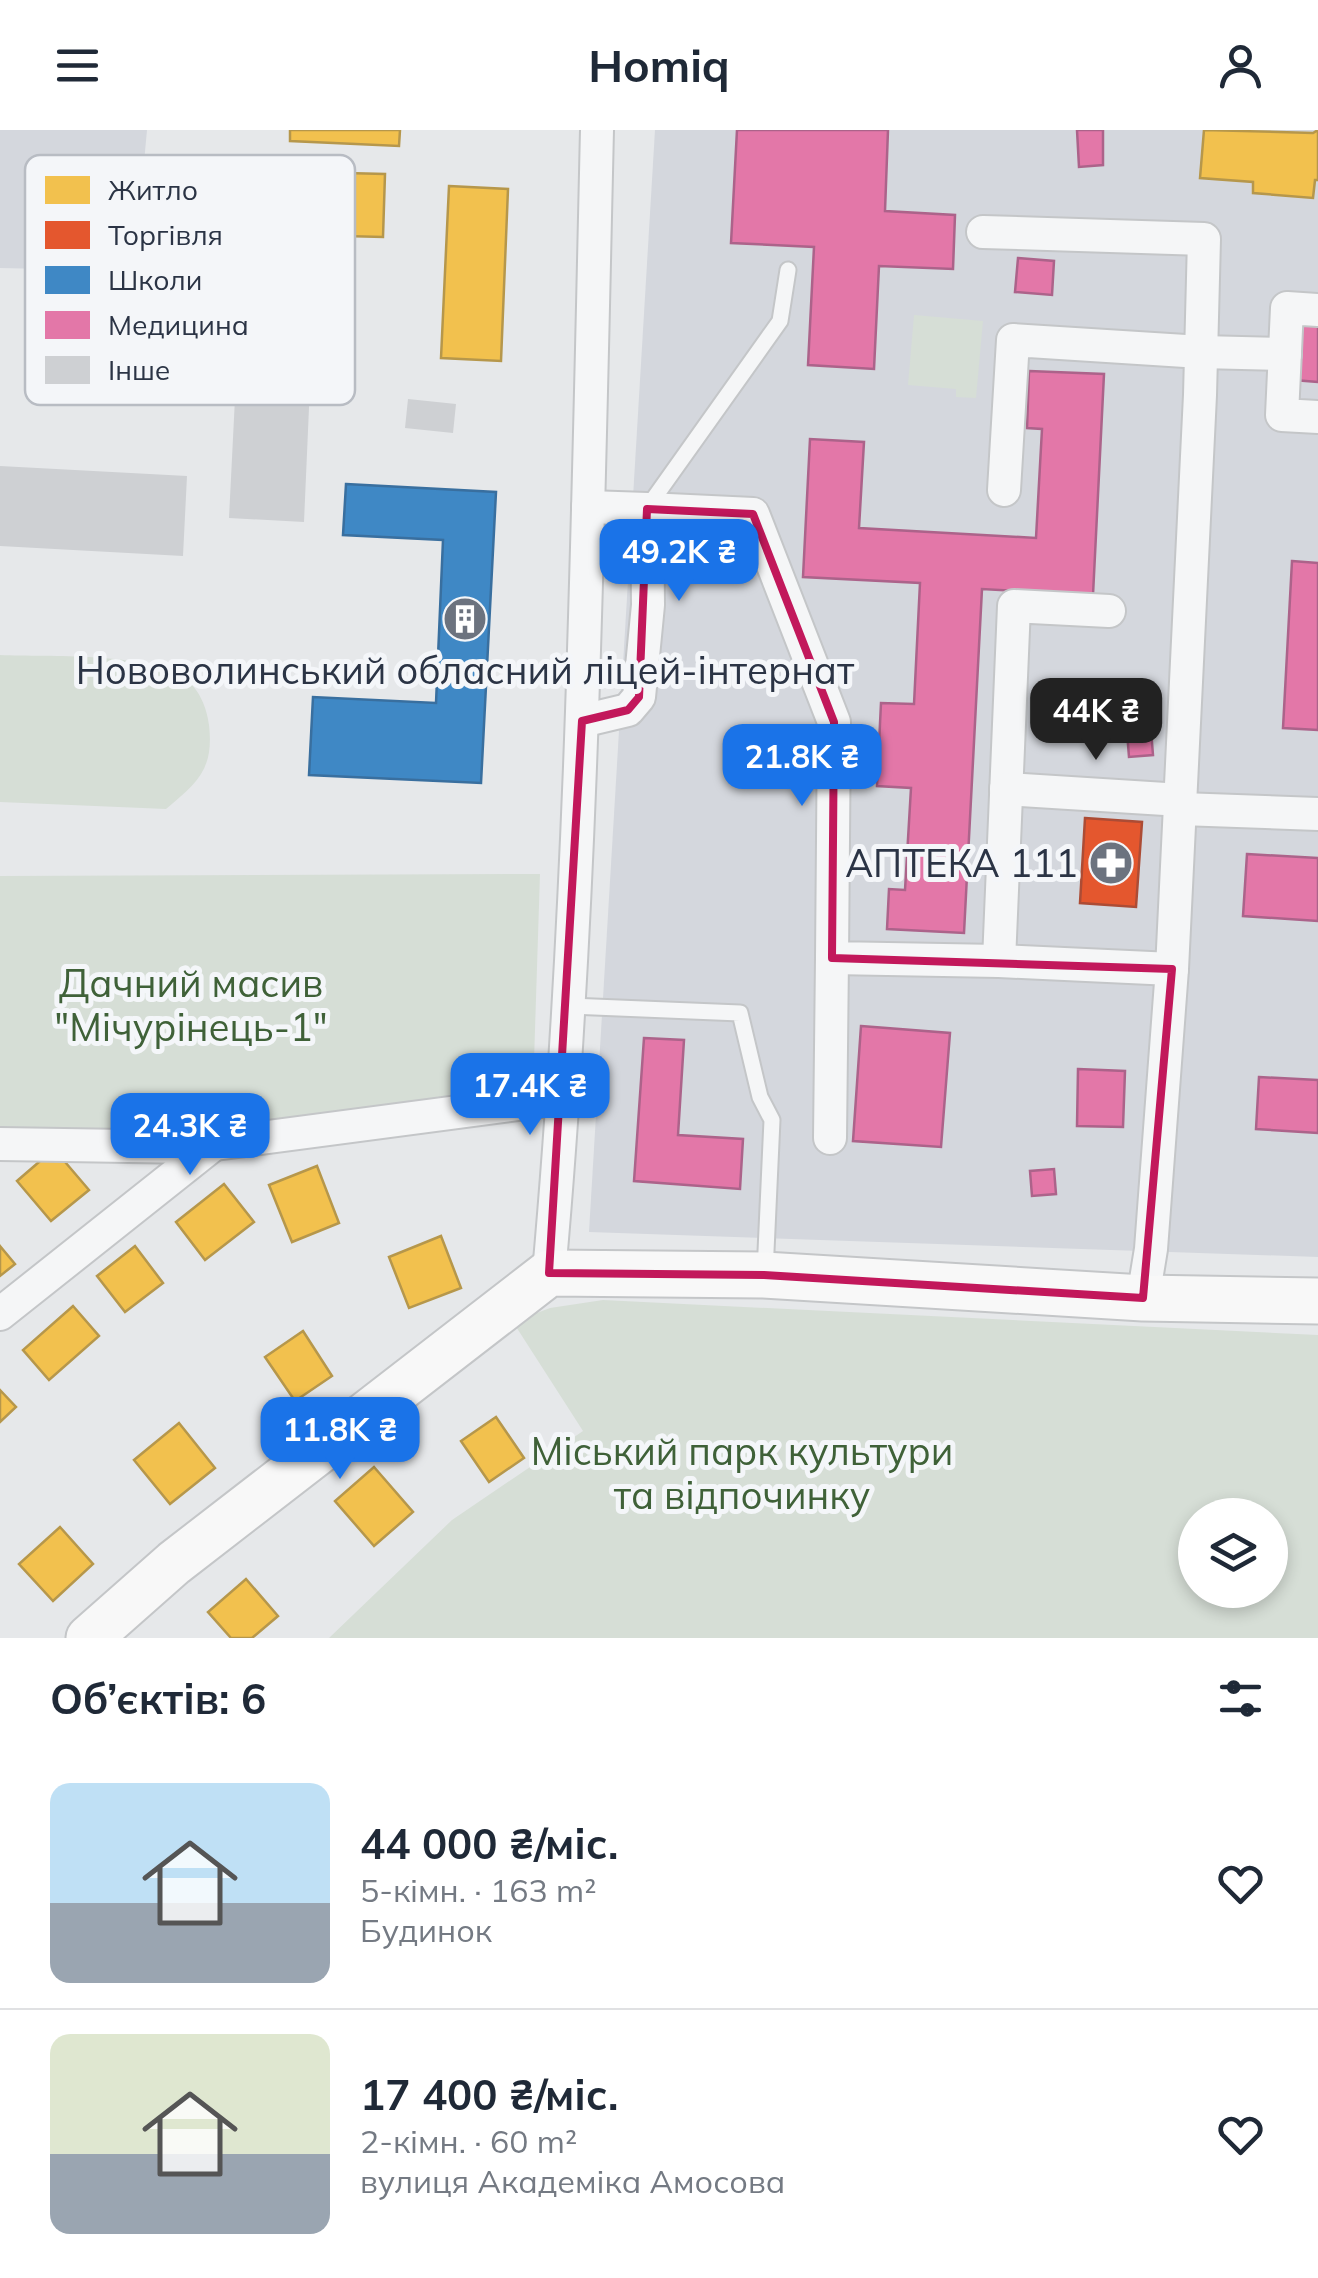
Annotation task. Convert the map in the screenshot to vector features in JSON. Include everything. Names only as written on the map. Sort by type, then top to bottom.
[{"type":"street","points":[[548,1274],[570,1006],[582,721],[597,130]]},
{"type":"street","points":[[982,232],[1204,239],[1172,969],[1152,1248],[1143,1298]]},
{"type":"street","points":[[1318,310],[1288,308],[1282,415],[1318,417]]},
{"type":"street","points":[[1004,490],[1013,340],[1285,354]]},
{"type":"street","points":[[588,507],[753,514],[834,722],[830,1138]]},
{"type":"street","points":[[582,721],[628,710],[639,698],[648,605],[647,509]]},
{"type":"street","points":[[998,961],[1014,606],[1108,611]]},
{"type":"street","points":[[1006,789],[1318,814]]},
{"type":"street","points":[[832,958],[1172,969]]},
{"type":"street","points":[[0,1144],[192,1146],[564,1098]]},
{"type":"street","points":[[0,1314],[214,1144]]},
{"type":"street","points":[[89,1638],[174,1563],[548,1274],[764,1275],[1143,1298],[1318,1301]]},
{"type":"lane","points":[[647,509],[780,321],[788,270]]},
{"type":"lane","points":[[570,1006],[740,1013],[760,1097],[772,1120],[764,1275]]},
{"type":"highlighted area","points":[[647,509],[753,514],[834,722],[832,958],[1172,969],[1143,1298],[764,1275],[549,1273],[582,721],[628,710],[639,697]]},
{"type":"shaded area","points":[[0,130],[147,130],[145,155],[25,155],[25,269],[0,268]]},
{"type":"shaded area","points":[[655,130],[1318,130],[1318,1257],[589,1232]]},
{"type":"green space","points":[[914,315],[983,321],[976,398],[956,397],[956,389],[908,385]]},
{"type":"green space","points":[[0,655],[122,660],[184,678],[198,693],[208,719],[209,753],[201,773],[166,809],[0,802]]},
{"type":"green space","name":"Дачний масив \"Мічурінець-1\"","points":[[540,874],[533,1092],[196,1135],[0,1138],[0,876]]},
{"type":"green space","name":"Міський парк культури та відпочинку","points":[[603,1300],[1318,1335],[1318,1638],[329,1638],[452,1520],[583,1431],[513,1322],[550,1308]]},
{"type":"building: Житло","points":[[290,130],[400,130],[399,146],[290,141]]},
{"type":"building: Житло","points":[[1204,130],[1318,130],[1318,180],[1313,198],[1253,193],[1253,182],[1200,178]]},
{"type":"building: Житло","points":[[355,173],[385,174],[383,237],[355,236]]},
{"type":"building: Житло","points":[[449,186],[508,189],[501,361],[441,358]]},
{"type":"building: Житло","points":[[54,1149],[89,1190],[51,1221],[17,1181]]},
{"type":"building: Житло","points":[[317,1166],[339,1223],[292,1242],[269,1185]]},
{"type":"building: Житло","points":[[224,1184],[254,1222],[205,1260],[176,1222]]},
{"type":"building: Житло","points":[[441,1236],[461,1288],[409,1308],[389,1257]]},
{"type":"building: Житло","points":[[0,1246],[15,1264],[0,1276]]},
{"type":"building: Житло","points":[[135,1246],[163,1283],[125,1312],[97,1276]]},
{"type":"building: Житло","points":[[73,1306],[99,1336],[49,1380],[23,1350]]},
{"type":"building: Житло","points":[[303,1331],[332,1376],[295,1401],[265,1357]]},
{"type":"building: Житло","points":[[0,1390],[16,1407],[0,1422]]},
{"type":"building: Житло","points":[[496,1417],[524,1458],[489,1482],[461,1441]]},
{"type":"building: Житло","points":[[179,1423],[215,1468],[170,1504],[134,1460]]},
{"type":"building: Житло","points":[[374,1467],[413,1512],[374,1546],[335,1501]]},
{"type":"building: Житло","points":[[60,1527],[93,1564],[53,1601],[19,1564]]},
{"type":"building: Житло","points":[[246,1579],[278,1616],[252,1638],[231,1638],[208,1612]]},
{"type":"building: Торгівля","name":"АПТЕКА 111","points":[[1085,818],[1142,822],[1136,907],[1080,903]]},
{"type":"building: Школи","name":"Нововолинський обласний ліцей-інтернат","points":[[346,484],[496,492],[481,783],[309,775],[313,697],[436,703],[443,540],[343,535]]},
{"type":"building: Медицина","points":[[737,130],[888,130],[885,211],[955,215],[953,269],[879,266],[874,369],[808,365],[814,247],[731,243]]},
{"type":"building: Медицина","points":[[1077,130],[1103,130],[1103,165],[1079,167]]},
{"type":"building: Медицина","points":[[1018,258],[1054,261],[1052,295],[1015,292]]},
{"type":"building: Медицина","points":[[1297,318],[1318,320],[1318,382],[1294,380]]},
{"type":"building: Медицина","points":[[1029,371],[1104,374],[1093,595],[982,589],[964,933],[887,929],[889,889],[905,890],[911,788],[877,786],[881,703],[914,704],[920,583],[803,577],[810,439],[864,442],[859,528],[1036,538],[1042,429],[1027,428]]},
{"type":"building: Медицина","points":[[1292,561],[1318,563],[1318,730],[1283,728]]},
{"type":"building: Медицина","points":[[1151,730],[1153,755],[1129,757],[1127,732]]},
{"type":"building: Медицина","points":[[1247,854],[1318,858],[1318,921],[1243,916]]},
{"type":"building: Медицина","points":[[861,1026],[950,1033],[941,1147],[853,1141]]},
{"type":"building: Медицина","points":[[644,1038],[684,1040],[678,1135],[743,1139],[740,1189],[634,1181]]},
{"type":"building: Медицина","points":[[1078,1069],[1125,1071],[1123,1127],[1077,1126]]},
{"type":"building: Медицина","points":[[1259,1077],[1318,1080],[1318,1133],[1256,1129]]},
{"type":"building: Медицина","points":[[1054,1169],[1056,1194],[1032,1196],[1030,1171]]},
{"type":"building: Інше","points":[[408,399],[456,404],[453,433],[405,428]]},
{"type":"building: Інше","points":[[235,405],[309,405],[304,522],[229,518]]},
{"type":"building: Інше","points":[[0,466],[187,476],[183,556],[0,546]]},
{"type":"place","name":"Нововолинський обласний ліцей-інтернат","points":[[465,619]]},
{"type":"place","name":"АПТЕКА 111","points":[[1111,863]]}]
